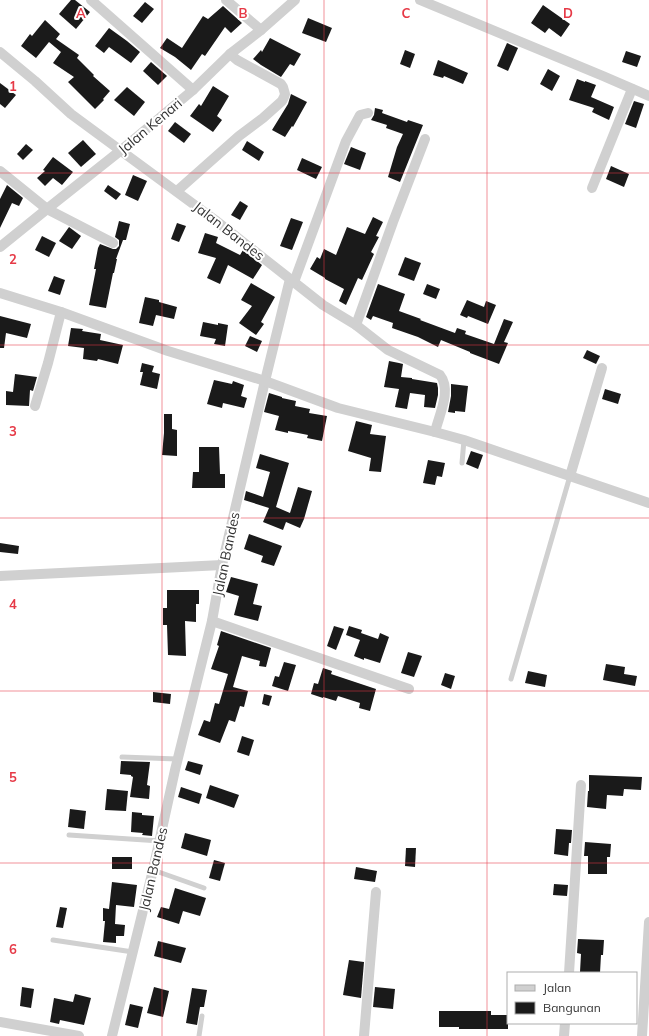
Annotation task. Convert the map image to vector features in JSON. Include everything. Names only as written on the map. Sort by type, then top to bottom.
[{"type":"street","points":[[91,0],[193,90]]},
{"type":"street","points":[[226,0],[261,30]]},
{"type":"street","name":"Jalan Kenari","points":[[0,247],[46,208],[120,151],[193,90],[230,54],[261,30],[295,0]]},
{"type":"street","points":[[420,0],[649,96]]},
{"type":"street","name":"Jalan Bandes","points":[[0,52],[35,81],[70,114],[177,191],[292,280],[265,381],[222,565],[212,621],[177,759],[160,841],[112,1036]]},
{"type":"street","points":[[177,191],[239,136],[263,118],[282,101],[284,97],[285,94],[281,84],[237,60],[230,54]]},
{"type":"street","points":[[592,188],[632,89]]},
{"type":"street","points":[[368,113],[360,114],[346,141],[292,280],[323,305],[356,325],[388,350],[437,373],[442,378],[445,388],[445,398],[435,432]]},
{"type":"street","points":[[356,325],[395,215],[425,139]]},
{"type":"street","points":[[0,171],[46,208],[113,242]]},
{"type":"street","points":[[0,293],[61,312],[168,351],[265,381],[338,408],[464,440],[649,503]]},
{"type":"street","points":[[35,406],[61,312]]},
{"type":"street","points":[[570,476],[602,368]]},
{"type":"street","points":[[0,576],[222,565]]},
{"type":"street","points":[[212,621],[409,689]]},
{"type":"street","points":[[568,972],[581,785]]},
{"type":"street","points":[[364,1036],[376,892]]},
{"type":"street","points":[[642,1036],[649,922]]},
{"type":"street","points":[[0,1022],[79,1036]]},
{"type":"street","points":[[564,1036],[565,1024]]},
{"type":"lane","points":[[462,463],[464,440]]},
{"type":"lane","points":[[511,679],[570,476]]},
{"type":"lane","points":[[122,757],[177,759]]},
{"type":"lane","points":[[70,835],[160,841]]},
{"type":"lane","points":[[153,870],[204,888]]},
{"type":"lane","points":[[54,940],[133,952]]},
{"type":"lane","points":[[199,1036],[202,1016]]},
{"type":"building","points":[[71,0],[75,0],[90,12],[76,29],[59,14]]},
{"type":"building","points":[[145,2],[154,9],[142,23],[133,16]]},
{"type":"building","points":[[543,5],[570,24],[561,37],[549,28],[545,33],[531,23]]},
{"type":"building","points":[[223,6],[242,23],[231,33],[225,27],[205,56],[202,54],[191,70],[175,57],[160,48],[167,38],[182,48],[203,16],[208,19]]},
{"type":"building","points":[[308,18],[332,28],[326,42],[302,33]]},
{"type":"building","points":[[45,20],[60,34],[56,39],[79,55],[77,58],[94,75],[93,76],[110,91],[95,109],[68,82],[74,77],[53,63],[61,52],[49,42],[36,58],[21,46],[30,34],[32,36]]},
{"type":"building","points":[[109,28],[140,52],[131,63],[109,47],[104,53],[95,46]]},
{"type":"building","points":[[270,38],[301,54],[294,66],[290,64],[281,77],[253,59],[261,50],[262,52]]},
{"type":"building","points":[[507,43],[518,48],[508,71],[497,66]]},
{"type":"building","points":[[405,50],[415,54],[410,68],[400,64]]},
{"type":"building","points":[[626,51],[641,56],[637,67],[622,62]]},
{"type":"building","points":[[438,60],[468,73],[463,84],[444,76],[443,78],[433,75]]},
{"type":"building","points":[[151,62],[167,76],[158,85],[143,71]]},
{"type":"building","points":[[548,69],[560,76],[552,91],[540,84]]},
{"type":"building","points":[[577,79],[596,85],[591,97],[614,107],[609,120],[592,112],[594,108],[569,100]]},
{"type":"building","points":[[0,83],[16,95],[5,108],[0,104]]},
{"type":"building","points":[[213,86],[229,96],[217,116],[222,120],[213,132],[190,116],[199,104],[201,106]]},
{"type":"building","points":[[127,87],[145,102],[134,116],[114,100]]},
{"type":"building","points":[[291,94],[307,102],[293,127],[292,126],[285,137],[272,130],[288,104]]},
{"type":"building","points":[[634,101],[644,104],[636,128],[625,124]]},
{"type":"building","points":[[375,108],[383,110],[382,113],[407,122],[408,120],[423,125],[400,182],[388,177],[397,147],[403,134],[386,128],[387,125],[371,120],[374,115]]},
{"type":"building","points":[[175,122],[191,134],[184,143],[168,131]]},
{"type":"building","points":[[83,140],[96,154],[81,167],[68,153]]},
{"type":"building","points":[[247,141],[264,152],[259,161],[242,150]]},
{"type":"building","points":[[26,144],[33,150],[23,160],[17,154]]},
{"type":"building","points":[[351,147],[366,153],[360,170],[344,164]]},
{"type":"building","points":[[53,157],[73,172],[62,185],[53,178],[45,186],[37,178],[45,171],[43,170]]},
{"type":"building","points":[[302,158],[322,167],[316,179],[297,170]]},
{"type":"building","points":[[611,166],[629,174],[624,187],[606,179]]},
{"type":"building","points":[[133,175],[147,181],[138,201],[125,195]]},
{"type":"building","points":[[7,185],[23,198],[19,206],[12,203],[0,228],[0,199]]},
{"type":"building","points":[[108,185],[121,194],[116,200],[104,191]]},
{"type":"building","points":[[240,201],[248,206],[240,220],[231,215]]},
{"type":"building","points":[[373,217],[383,222],[376,236],[379,237],[371,252],[374,254],[362,280],[358,278],[346,305],[339,301],[344,289],[310,269],[317,257],[320,259],[324,249],[336,255],[347,227],[365,234]]},
{"type":"building","points":[[291,218],[303,222],[292,250],[280,246]]},
{"type":"building","points":[[119,221],[130,224],[126,240],[123,240],[116,259],[106,308],[89,305],[96,269],[94,269],[98,248],[100,244],[113,249],[116,249],[119,246],[119,240],[115,237]]},
{"type":"building","points":[[177,223],[186,226],[179,242],[171,239]]},
{"type":"building","points":[[69,227],[81,236],[72,249],[59,241]]},
{"type":"building","points":[[205,233],[218,237],[216,243],[240,255],[243,250],[262,265],[253,279],[228,265],[220,284],[207,278],[216,258],[198,253]]},
{"type":"building","points":[[42,236],[56,243],[49,257],[35,250]]},
{"type":"building","points":[[405,257],[421,263],[414,281],[398,275]]},
{"type":"building","points":[[54,276],[65,280],[60,295],[48,291]]},
{"type":"building","points":[[251,283],[275,297],[261,322],[264,324],[256,335],[239,323],[252,306],[241,300]]},
{"type":"building","points":[[378,284],[405,294],[399,311],[455,333],[457,328],[466,331],[465,334],[494,344],[504,319],[513,322],[504,342],[508,343],[499,364],[441,340],[438,347],[418,337],[392,328],[393,323],[373,316],[371,320],[366,317]]},
{"type":"building","points":[[427,284],[440,289],[436,299],[423,294]]},
{"type":"building","points":[[145,297],[159,300],[159,302],[177,307],[174,319],[156,315],[153,326],[139,323]]},
{"type":"building","points":[[467,300],[484,307],[486,301],[496,305],[488,324],[468,316],[467,318],[460,315]]},
{"type":"building","points":[[0,316],[31,324],[27,338],[6,333],[4,348],[0,348]]},
{"type":"building","points":[[203,322],[228,325],[225,346],[214,344],[216,339],[200,336]]},
{"type":"building","points":[[71,328],[83,329],[82,331],[101,334],[100,340],[123,345],[118,364],[98,359],[97,361],[83,359],[84,348],[68,346]]},
{"type":"building","points":[[250,336],[262,341],[257,352],[245,346]]},
{"type":"building","points":[[587,350],[600,356],[596,364],[583,358]]},
{"type":"building","points":[[389,361],[403,364],[401,377],[437,383],[438,395],[435,408],[424,407],[425,395],[410,393],[407,409],[395,407],[399,389],[384,387]]},
{"type":"building","points":[[142,363],[154,366],[152,372],[160,374],[157,389],[140,385],[143,372],[140,372]]},
{"type":"building","points":[[15,374],[37,377],[33,391],[30,390],[29,406],[6,405],[6,391],[13,392]]},
{"type":"building","points":[[214,380],[232,384],[233,381],[244,385],[241,396],[247,398],[244,408],[223,403],[222,408],[207,404]]},
{"type":"building","points":[[451,384],[468,386],[465,412],[448,412],[451,396]]},
{"type":"building","points":[[605,389],[621,394],[618,404],[602,399]]},
{"type":"building","points":[[269,393],[296,401],[295,406],[310,409],[309,413],[327,416],[322,441],[307,438],[308,435],[275,430],[279,416],[264,412]]},
{"type":"building","points":[[164,414],[172,414],[172,429],[177,430],[177,456],[162,455]]},
{"type":"building","points":[[356,421],[372,425],[370,434],[386,436],[381,472],[369,471],[371,458],[348,451]]},
{"type":"building","points":[[199,447],[219,447],[220,474],[225,474],[225,488],[192,488],[193,472],[199,472]]},
{"type":"building","points":[[471,451],[483,455],[478,469],[466,464]]},
{"type":"building","points":[[260,454],[289,463],[276,507],[290,513],[298,487],[312,491],[300,528],[286,522],[283,530],[263,522],[269,508],[244,500],[246,491],[263,497],[270,472],[256,468]]},
{"type":"building","points":[[428,460],[445,463],[442,477],[437,476],[435,485],[423,483]]},
{"type":"building","points":[[249,534],[282,546],[274,566],[261,562],[263,556],[244,549]]},
{"type":"building","points":[[0,543],[19,546],[18,554],[0,552]]},
{"type":"building","points":[[231,577],[258,584],[253,604],[262,606],[258,621],[234,615],[239,596],[226,592]]},
{"type":"building","points":[[167,590],[199,590],[199,604],[196,604],[196,622],[185,621],[186,656],[168,655],[167,625],[163,625],[163,608],[167,608]]},
{"type":"building","points":[[334,626],[344,629],[336,650],[327,646]]},
{"type":"building","points":[[349,626],[362,630],[361,633],[378,639],[380,633],[389,637],[380,663],[364,658],[364,660],[354,656],[360,640],[346,635]]},
{"type":"building","points":[[221,631],[271,648],[266,667],[259,666],[260,661],[242,656],[233,687],[248,691],[244,707],[240,706],[235,722],[229,720],[220,743],[198,735],[204,720],[210,722],[215,703],[219,704],[228,674],[211,669],[219,646],[217,645]]},
{"type":"building","points":[[408,652],[422,656],[414,677],[401,673]]},
{"type":"building","points":[[284,662],[296,665],[288,691],[272,686],[275,676],[279,677]]},
{"type":"building","points":[[606,664],[625,667],[624,674],[637,676],[635,686],[603,680]]},
{"type":"building","points":[[323,668],[332,671],[331,674],[376,689],[370,711],[359,708],[360,703],[338,696],[336,701],[311,694],[314,683],[318,684]]},
{"type":"building","points":[[528,671],[547,675],[545,687],[525,683]]},
{"type":"building","points":[[445,673],[455,676],[451,689],[441,685]]},
{"type":"building","points":[[153,692],[171,694],[170,704],[153,702]]},
{"type":"building","points":[[264,694],[272,696],[269,706],[262,704]]},
{"type":"building","points":[[242,736],[254,740],[249,756],[237,752]]},
{"type":"building","points":[[121,761],[150,762],[147,785],[150,786],[149,799],[130,797],[133,777],[131,775],[120,774]]},
{"type":"building","points":[[188,761],[203,765],[200,775],[185,770]]},
{"type":"building","points":[[589,775],[642,777],[641,790],[624,789],[623,796],[607,795],[606,809],[587,807]]},
{"type":"building","points":[[210,785],[239,795],[234,808],[206,798]]},
{"type":"building","points":[[181,787],[202,794],[199,804],[178,797]]},
{"type":"building","points":[[107,789],[128,791],[126,811],[105,810]]},
{"type":"building","points":[[70,809],[86,811],[84,829],[68,827]]},
{"type":"building","points":[[132,812],[154,816],[152,836],[142,835],[143,833],[131,832]]},
{"type":"building","points":[[556,829],[572,830],[568,856],[554,854]]},
{"type":"building","points":[[185,833],[211,840],[207,856],[181,848]]},
{"type":"building","points":[[585,842],[611,844],[610,857],[607,857],[607,874],[588,874],[588,856],[584,856]]},
{"type":"building","points":[[406,848],[416,848],[415,867],[405,866]]},
{"type":"building","points":[[112,857],[132,857],[132,869],[112,869]]},
{"type":"building","points":[[214,860],[225,863],[220,881],[209,878]]},
{"type":"building","points":[[356,867],[377,871],[375,882],[354,879]]},
{"type":"building","points":[[112,882],[137,885],[134,907],[116,905],[115,924],[125,925],[124,936],[116,936],[116,943],[103,942],[105,921],[103,921],[103,908],[109,909]]},
{"type":"building","points":[[554,884],[568,885],[567,896],[553,895]]},
{"type":"building","points":[[175,888],[206,898],[200,916],[183,911],[179,924],[157,917],[161,907],[169,909]]},
{"type":"building","points":[[60,907],[67,908],[63,928],[56,927]]},
{"type":"building","points":[[578,939],[604,940],[600,972],[580,972],[581,954],[577,953]]},
{"type":"building","points":[[158,941],[186,948],[181,963],[154,956]]},
{"type":"building","points":[[349,960],[364,962],[361,998],[343,995]]},
{"type":"building","points":[[22,987],[34,989],[31,1008],[20,1006]]},
{"type":"building","points":[[154,987],[169,991],[163,1017],[147,1013]]},
{"type":"building","points":[[375,987],[395,989],[393,1009],[373,1007]]},
{"type":"building","points":[[192,988],[207,990],[204,1007],[200,1007],[197,1025],[186,1023]]},
{"type":"building","points":[[75,994],[91,998],[84,1025],[60,1020],[59,1024],[50,1022],[54,998],[73,1002]]},
{"type":"building","points":[[130,1004],[143,1007],[138,1028],[125,1025]]},
{"type":"building","points":[[439,1011],[491,1011],[491,1015],[507,1015],[508,1024],[508,1029],[459,1029],[459,1027],[439,1027]]}]
